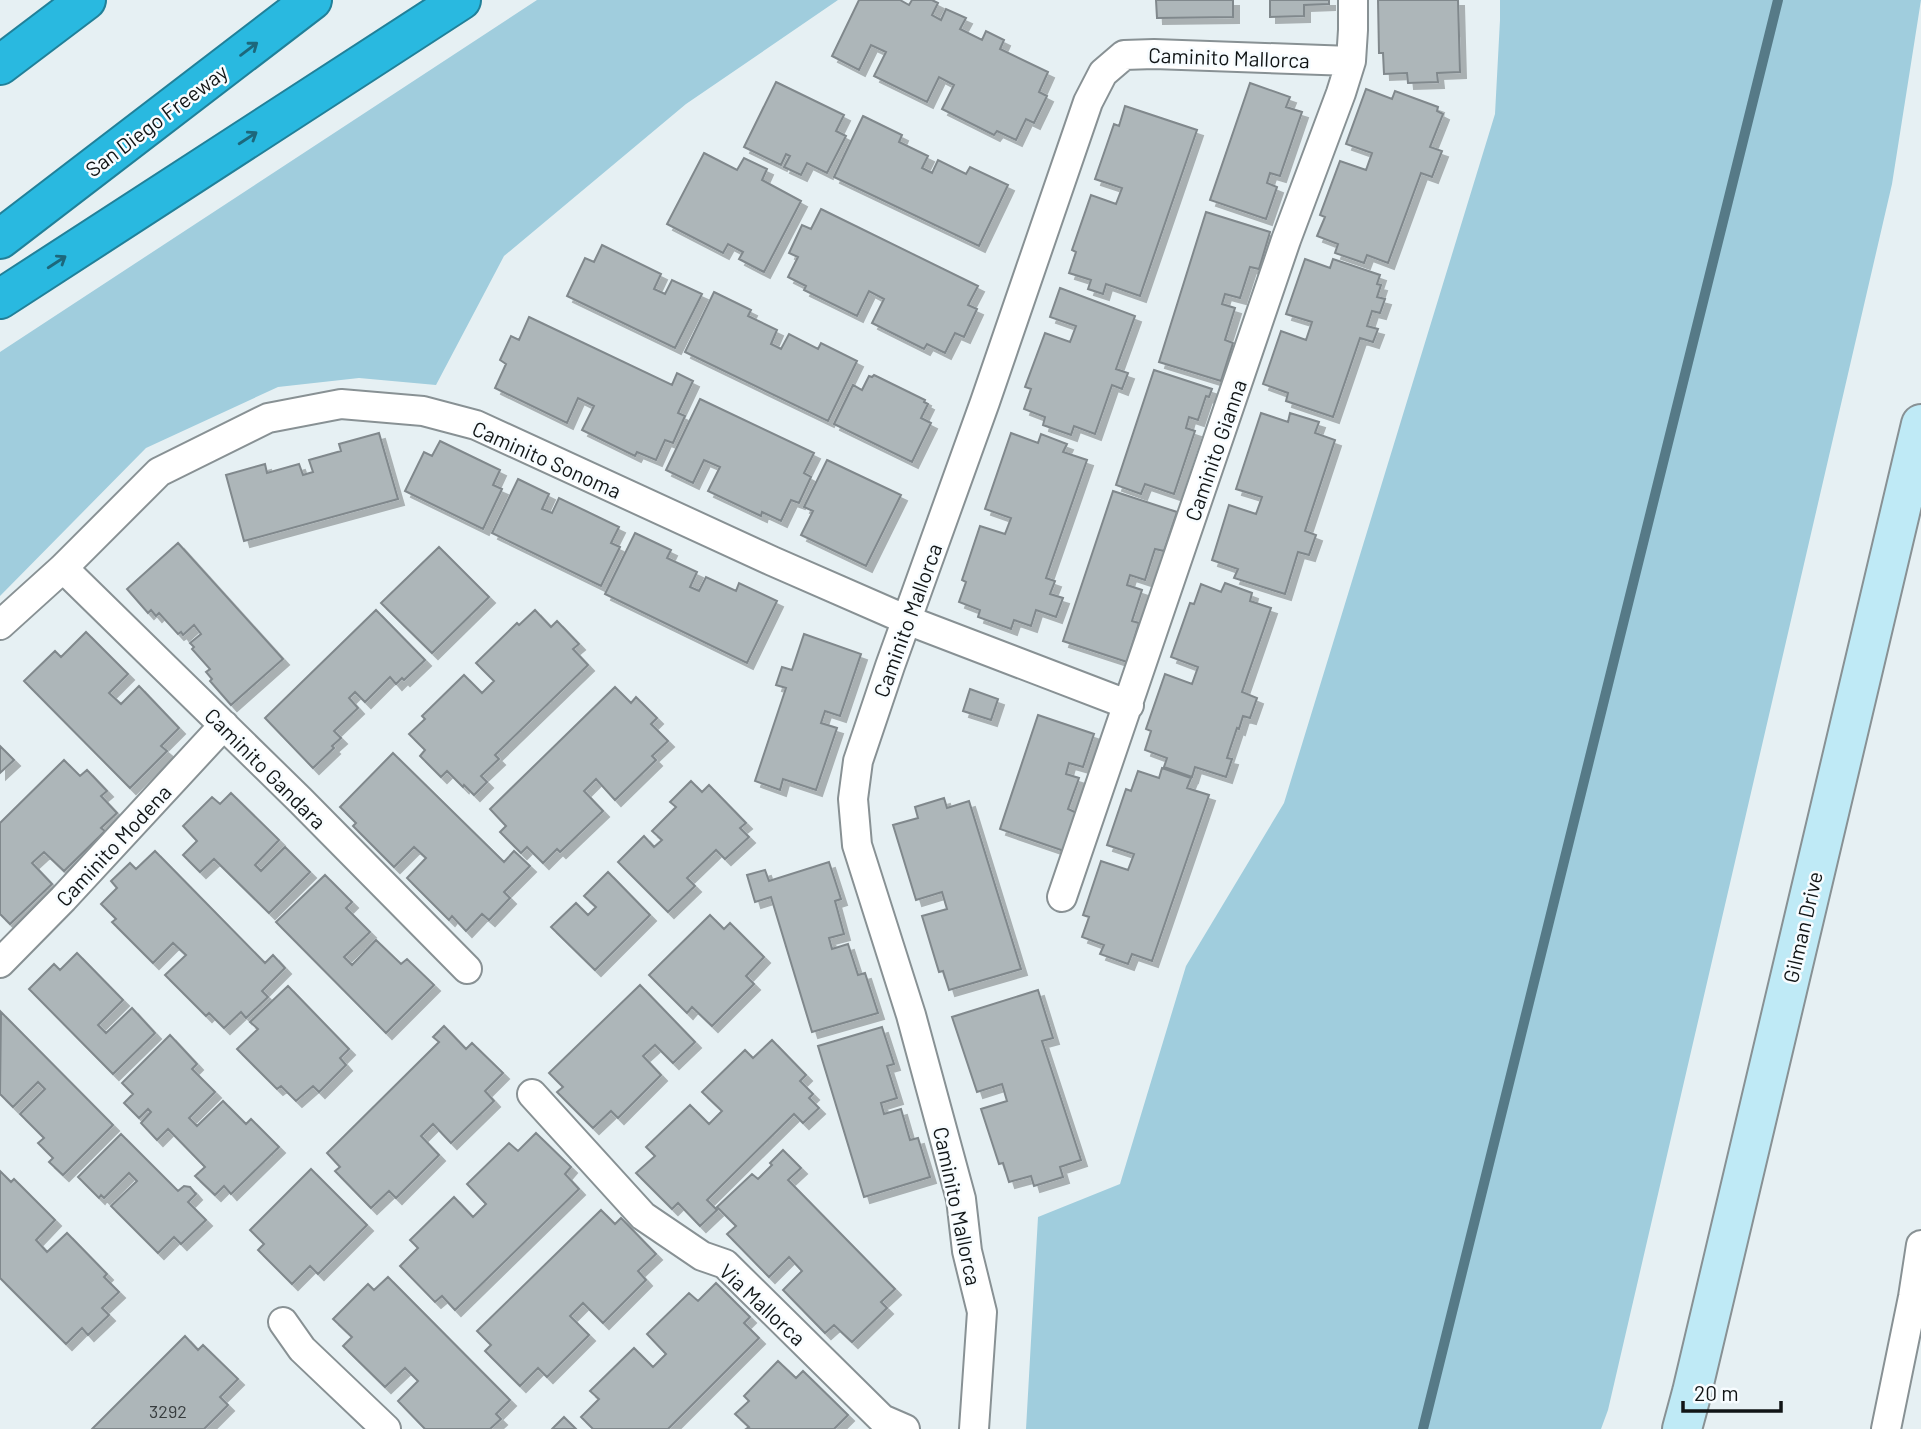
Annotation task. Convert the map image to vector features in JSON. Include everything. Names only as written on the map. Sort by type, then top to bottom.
[{"type":"highway","points":[[0,52],[56,0]]},
{"type":"highway","points":[[0,65],[86,0]]},
{"type":"highway","name":"San Diego Freeway","points":[[0,239],[312,0]]},
{"type":"highway","points":[[0,299],[461,0]]},
{"type":"main road","name":"Gilman Drive","points":[[1682,1429],[1921,424]]},
{"type":"street","name":"Caminito Gianna","points":[[1062,897],[1286,240],[1341,93],[1351,61],[1353,0]]},
{"type":"street","name":"Caminito Mallorca","points":[[974,1429],[982,1312],[968,1251],[961,1199],[911,1015],[858,845],[853,799],[858,761],[1088,102],[1103,73],[1124,55],[1351,61]]},
{"type":"street","name":"Caminito Sonoma","points":[[0,625],[63,568],[159,472],[268,418],[341,404],[423,411],[476,425],[907,621],[1129,705]]},
{"type":"street","name":"Caminito Gandara","points":[[63,568],[467,969]]},
{"type":"street","name":"Caminito Modena","points":[[0,963],[224,725]]},
{"type":"street","name":"Via Mallorca","points":[[532,1094],[643,1216],[702,1256],[726,1264],[882,1419],[905,1429]]},
{"type":"street","points":[[1886,1429],[1921,1245]]},
{"type":"street","points":[[283,1322],[302,1349],[386,1429]]},
{"type":"shaded area","points":[[537,0],[838,0],[686,104],[504,256],[436,385],[359,378],[278,387],[146,448],[0,596],[0,352]]},
{"type":"shaded area","points":[[1500,0],[1921,0],[1892,184],[1608,1410],[1601,1429],[1026,1429],[1038,1217],[1120,1184],[1186,966],[1284,803],[1495,114]]},
{"type":"building","points":[[859,0],[900,0],[909,5],[912,0],[932,0],[938,3],[932,15],[941,20],[946,9],[966,18],[960,29],[982,40],[986,31],[1004,40],[1000,49],[1048,72],[1039,92],[1047,96],[1034,123],[1026,119],[1016,140],[997,131],[994,135],[942,109],[954,85],[939,77],[927,102],[874,76],[886,52],[871,45],[859,70],[832,56]]},
{"type":"building","points":[[1156,0],[1233,0],[1233,17],[1157,18]]},
{"type":"building","points":[[1270,0],[1329,0],[1329,4],[1304,5],[1304,16],[1270,17]]},
{"type":"building","points":[[1378,0],[1458,0],[1460,72],[1437,73],[1438,82],[1408,83],[1407,73],[1384,74],[1383,53],[1379,53]]},
{"type":"building","points":[[776,82],[844,115],[836,131],[846,136],[827,173],[807,163],[801,175],[784,167],[790,156],[786,154],[781,165],[744,147]]},
{"type":"building","points":[[1250,83],[1290,97],[1286,107],[1302,112],[1280,176],[1270,173],[1267,183],[1277,187],[1266,219],[1210,200]]},
{"type":"building","points":[[1366,89],[1392,99],[1395,91],[1438,107],[1437,111],[1443,114],[1430,147],[1442,151],[1432,177],[1421,173],[1388,263],[1367,255],[1364,263],[1335,253],[1338,244],[1317,236],[1325,217],[1320,215],[1340,161],[1366,170],[1372,153],[1346,144]]},
{"type":"building","points":[[1125,106],[1197,130],[1140,296],[1106,284],[1103,294],[1088,289],[1091,280],[1069,273],[1076,252],[1072,250],[1091,195],[1116,204],[1122,188],[1095,179],[1114,124],[1119,126]]},
{"type":"building","points":[[863,116],[902,135],[899,142],[928,156],[922,168],[932,173],[938,160],[966,174],[970,167],[1008,185],[979,246],[834,177]]},
{"type":"building","points":[[704,153],[737,170],[744,158],[767,169],[762,180],[801,201],[764,272],[739,259],[743,252],[728,244],[723,253],[667,224]]},
{"type":"building","points":[[821,209],[978,286],[968,305],[977,309],[964,337],[955,333],[945,353],[927,344],[924,349],[872,323],[884,299],[869,291],[857,316],[804,290],[806,286],[788,277],[798,257],[789,253],[802,225],[811,229]]},
{"type":"building","points":[[1206,212],[1270,232],[1259,269],[1250,267],[1240,298],[1225,294],[1222,304],[1235,308],[1225,340],[1233,343],[1221,381],[1159,362]]},
{"type":"building","points":[[602,245],[661,274],[654,289],[665,294],[672,280],[702,294],[675,348],[567,296],[585,258],[594,262]]},
{"type":"building","points":[[1305,259],[1330,268],[1333,259],[1380,275],[1377,284],[1381,285],[1377,297],[1385,299],[1380,313],[1372,311],[1367,326],[1378,329],[1373,342],[1360,338],[1333,417],[1286,401],[1288,393],[1263,384],[1281,331],[1306,340],[1312,322],[1286,314]]},
{"type":"building","points":[[1060,288],[1135,316],[1116,369],[1128,373],[1122,389],[1112,385],[1095,434],[1074,426],[1071,435],[1043,425],[1045,417],[1024,409],[1031,389],[1025,387],[1045,333],[1070,342],[1076,326],[1050,317]]},
{"type":"building","points":[[714,292],[751,310],[748,316],[777,330],[771,344],[781,349],[789,334],[818,349],[821,343],[857,361],[828,421],[685,352]]},
{"type":"building","points":[[529,317],[672,385],[677,373],[693,381],[678,413],[685,416],[673,443],[665,440],[656,460],[637,452],[635,456],[582,430],[594,406],[578,398],[567,423],[495,388],[506,364],[500,360],[511,336],[519,340]]},
{"type":"building","points":[[1154,370],[1212,389],[1209,397],[1206,396],[1198,420],[1189,417],[1186,428],[1195,431],[1174,494],[1145,484],[1141,494],[1116,485]]},
{"type":"building","points":[[874,375],[925,400],[928,404],[921,418],[931,423],[912,462],[834,424],[853,385],[862,390],[869,376]]},
{"type":"building","points":[[700,399],[814,453],[804,473],[811,477],[799,503],[791,500],[781,521],[762,512],[761,516],[708,491],[720,467],[704,460],[693,483],[666,470]]},
{"type":"building","points":[[1261,413],[1288,422],[1290,413],[1319,422],[1315,433],[1335,440],[1305,531],[1316,535],[1309,555],[1298,552],[1285,594],[1234,578],[1238,569],[1212,560],[1229,505],[1256,514],[1262,497],[1236,489]]},
{"type":"building","points":[[379,433],[398,499],[244,541],[226,475],[265,464],[267,473],[299,464],[303,475],[313,472],[309,460],[341,451],[339,444]]},
{"type":"building","points":[[1011,433],[1038,443],[1041,434],[1067,444],[1063,452],[1087,460],[1046,578],[1055,581],[1050,594],[1063,598],[1056,617],[1036,610],[1031,626],[1014,620],[1011,629],[978,617],[980,610],[959,602],[966,582],[962,580],[980,526],[1005,534],[1011,518],[985,509]]},
{"type":"building","points":[[440,441],[500,470],[493,485],[502,489],[483,529],[405,491],[424,452],[432,456]]},
{"type":"building","points":[[827,460],[901,495],[866,566],[801,535],[813,511],[804,507]]},
{"type":"building","points":[[518,479],[549,494],[542,509],[552,513],[559,498],[619,527],[611,543],[620,547],[601,586],[492,533]]},
{"type":"building","points":[[1113,491],[1177,512],[1164,551],[1155,549],[1145,580],[1130,575],[1127,585],[1142,590],[1132,621],[1139,623],[1127,662],[1063,641]]},
{"type":"building","points":[[635,533],[671,550],[667,558],[697,572],[690,587],[699,591],[706,577],[736,591],[739,583],[777,601],[747,663],[605,594]]},
{"type":"building","points":[[178,543],[283,659],[231,705],[210,681],[212,679],[206,672],[210,669],[192,649],[194,647],[190,643],[201,634],[194,625],[183,635],[181,632],[178,634],[159,613],[156,616],[151,610],[148,613],[127,589]]},
{"type":"building","points":[[439,547],[489,597],[432,653],[381,603]]},
{"type":"building","points":[[1225,583],[1252,593],[1250,601],[1271,608],[1242,692],[1257,698],[1250,718],[1243,716],[1239,729],[1237,728],[1227,758],[1232,759],[1226,777],[1195,767],[1192,777],[1164,767],[1167,758],[1145,750],[1151,731],[1146,729],[1165,674],[1192,684],[1198,667],[1171,657],[1190,603],[1194,604],[1201,584],[1221,592]]},
{"type":"building","points":[[376,610],[425,660],[396,684],[390,677],[365,702],[355,692],[349,698],[358,708],[334,731],[341,738],[313,768],[265,718]]},
{"type":"building","points":[[535,610],[551,627],[557,621],[579,644],[573,649],[588,665],[495,755],[499,759],[481,776],[487,782],[474,795],[447,771],[441,777],[420,756],[425,750],[409,734],[425,719],[422,716],[464,675],[482,693],[494,681],[476,663],[517,623],[519,625]]},
{"type":"building","points":[[86,632],[128,674],[109,693],[121,704],[139,686],[179,728],[161,746],[167,751],[130,788],[24,681],[55,651],[61,657]]},
{"type":"building","points":[[804,634],[861,654],[840,716],[825,711],[821,723],[837,728],[816,790],[783,779],[780,790],[755,781],[786,688],[776,685],[782,667],[792,670]]},
{"type":"building","points":[[615,687],[631,703],[636,697],[657,718],[651,724],[668,741],[652,756],[656,760],[615,800],[596,779],[584,791],[603,811],[560,852],[557,849],[543,863],[527,847],[521,853],[500,832],[506,826],[490,809]]},
{"type":"building","points":[[970,689],[998,699],[991,720],[963,711]]},
{"type":"building","points":[[1038,715],[1094,734],[1083,767],[1069,763],[1066,774],[1079,778],[1068,809],[1077,813],[1064,851],[1000,829]]},
{"type":"building","points":[[0,746],[14,760],[0,773]]},
{"type":"building","points":[[393,753],[504,862],[514,851],[530,866],[504,892],[510,898],[489,920],[482,914],[466,931],[452,916],[449,920],[407,878],[426,858],[414,847],[394,867],[353,826],[356,823],[340,807]]},
{"type":"building","points":[[64,760],[80,776],[87,770],[107,791],[101,796],[117,813],[101,828],[105,831],[64,871],[44,852],[32,863],[52,884],[10,924],[0,914],[0,823]]},
{"type":"building","points":[[1162,768],[1191,778],[1187,788],[1209,795],[1152,961],[1132,954],[1128,964],[1100,954],[1104,945],[1082,937],[1089,917],[1083,915],[1101,861],[1128,870],[1134,854],[1107,845],[1126,789],[1131,791],[1138,771],[1159,778]]},
{"type":"building","points":[[691,781],[702,792],[709,785],[746,823],[740,828],[749,837],[725,859],[716,850],[687,878],[695,886],[668,912],[618,862],[644,836],[654,847],[662,840],[652,831],[676,807],[670,802]]},
{"type":"building","points":[[231,793],[279,840],[255,865],[261,871],[285,847],[310,872],[269,913],[214,859],[200,872],[183,855],[197,841],[183,826],[212,797],[220,804]]},
{"type":"building","points":[[944,798],[947,808],[969,801],[1021,969],[949,990],[943,971],[939,972],[922,916],[947,909],[942,892],[916,900],[893,825],[918,818],[915,807]]},
{"type":"building","points":[[155,851],[265,963],[273,955],[285,968],[262,991],[268,997],[246,1018],[241,1012],[224,1028],[209,1013],[206,1016],[165,975],[186,955],[173,943],[153,963],[112,922],[116,919],[101,904],[117,888],[111,881],[130,863],[136,869]]},
{"type":"building","points":[[829,862],[841,899],[835,901],[844,934],[829,938],[832,949],[848,944],[858,975],[865,973],[878,1013],[812,1032],[771,897],[755,902],[747,875],[765,870],[769,881]]},
{"type":"building","points":[[608,872],[650,915],[595,970],[551,927],[576,903],[588,915],[596,907],[584,896]]},
{"type":"building","points":[[325,875],[352,902],[346,908],[370,932],[344,957],[352,965],[376,940],[401,964],[407,959],[434,985],[386,1033],[276,922]]},
{"type":"building","points":[[710,915],[724,929],[730,923],[764,957],[746,976],[754,984],[712,1026],[692,1007],[687,1013],[649,975]]},
{"type":"building","points":[[77,953],[123,1000],[98,1025],[106,1033],[132,1008],[155,1033],[113,1074],[29,989],[54,964],[60,970]]},
{"type":"building","points":[[640,985],[695,1042],[673,1063],[655,1045],[643,1056],[661,1075],[618,1118],[611,1111],[593,1128],[557,1092],[563,1087],[549,1073]]},
{"type":"building","points":[[288,986],[349,1049],[340,1058],[346,1065],[319,1092],[313,1086],[296,1101],[281,1086],[277,1089],[237,1049],[258,1029],[250,1022]]},
{"type":"building","points":[[1038,990],[1053,1038],[1042,1041],[1081,1160],[1060,1167],[1063,1177],[1034,1186],[1031,1176],[1009,1182],[1003,1163],[999,1164],[981,1109],[1007,1101],[1002,1084],[977,1092],[952,1017]]},
{"type":"building","points":[[1,1012],[113,1125],[63,1175],[49,1162],[53,1158],[38,1143],[44,1138],[20,1114],[45,1089],[38,1082],[13,1107],[0,1094]]},
{"type":"building","points":[[444,1026],[466,1049],[472,1043],[503,1073],[485,1091],[494,1101],[451,1143],[433,1124],[421,1136],[439,1155],[396,1198],[389,1191],[371,1208],[335,1171],[340,1167],[327,1153],[439,1042],[433,1037]]},
{"type":"building","points":[[882,1027],[894,1064],[887,1066],[897,1098],[881,1103],[884,1114],[901,1109],[910,1140],[918,1138],[930,1177],[864,1197],[818,1046]]},
{"type":"building","points":[[170,1035],[197,1064],[192,1069],[215,1092],[189,1118],[197,1126],[223,1101],[246,1124],[251,1119],[279,1147],[231,1194],[224,1186],[215,1195],[195,1176],[205,1167],[168,1129],[157,1140],[141,1123],[151,1112],[148,1109],[139,1118],[124,1103],[133,1094],[122,1083]]},
{"type":"building","points":[[772,1040],[806,1075],[800,1081],[813,1094],[809,1098],[819,1108],[803,1123],[794,1114],[707,1200],[717,1210],[700,1226],[678,1203],[672,1209],[636,1173],[655,1156],[646,1147],[690,1105],[709,1124],[722,1111],[702,1092],[745,1050],[753,1058]]},
{"type":"building","points":[[536,1133],[571,1167],[565,1174],[579,1189],[455,1310],[442,1296],[435,1302],[400,1266],[418,1248],[410,1240],[454,1197],[473,1217],[486,1204],[467,1184],[509,1143],[518,1151]]},
{"type":"building","points":[[121,1134],[178,1191],[184,1186],[190,1187],[196,1194],[188,1202],[206,1220],[181,1244],[174,1237],[158,1253],[111,1206],[137,1181],[129,1173],[104,1198],[101,1195],[99,1198],[78,1177]]},
{"type":"building","points":[[783,1150],[801,1168],[788,1180],[895,1289],[881,1302],[887,1308],[852,1342],[834,1325],[825,1333],[783,1290],[802,1271],[789,1257],[769,1277],[727,1234],[736,1226],[717,1207],[752,1174],[758,1179]]},
{"type":"building","points":[[311,1169],[367,1225],[318,1274],[310,1266],[292,1284],[258,1250],[264,1244],[250,1230]]},
{"type":"building","points":[[0,1171],[11,1182],[14,1179],[55,1220],[36,1240],[47,1252],[67,1233],[107,1274],[104,1277],[119,1292],[102,1308],[109,1315],[88,1335],[82,1328],[66,1344],[0,1278]]},
{"type":"building","points":[[601,1210],[615,1224],[621,1218],[656,1254],[638,1271],[646,1280],[603,1323],[583,1303],[570,1316],[589,1335],[547,1377],[538,1368],[520,1386],[485,1351],[491,1345],[477,1331]]},
{"type":"building","points":[[388,1277],[510,1400],[496,1414],[501,1419],[490,1429],[425,1429],[398,1401],[418,1381],[405,1368],[385,1387],[343,1346],[352,1337],[333,1319],[368,1284],[374,1290]]},
{"type":"building","points":[[716,1283],[750,1317],[744,1323],[759,1338],[668,1429],[593,1429],[581,1417],[599,1399],[590,1391],[634,1348],[653,1367],[666,1354],[647,1334],[689,1293],[698,1301]]},
{"type":"building","points":[[185,1336],[198,1350],[203,1345],[238,1379],[220,1397],[228,1405],[204,1429],[92,1429]]},
{"type":"building","points":[[778,1361],[796,1378],[803,1371],[848,1415],[834,1429],[746,1429],[749,1427],[735,1414],[749,1401],[744,1396]]},
{"type":"building","points":[[564,1417],[576,1429],[552,1429]]},
{"type":"waterway","points":[[1423,1429],[1778,0]]}]
